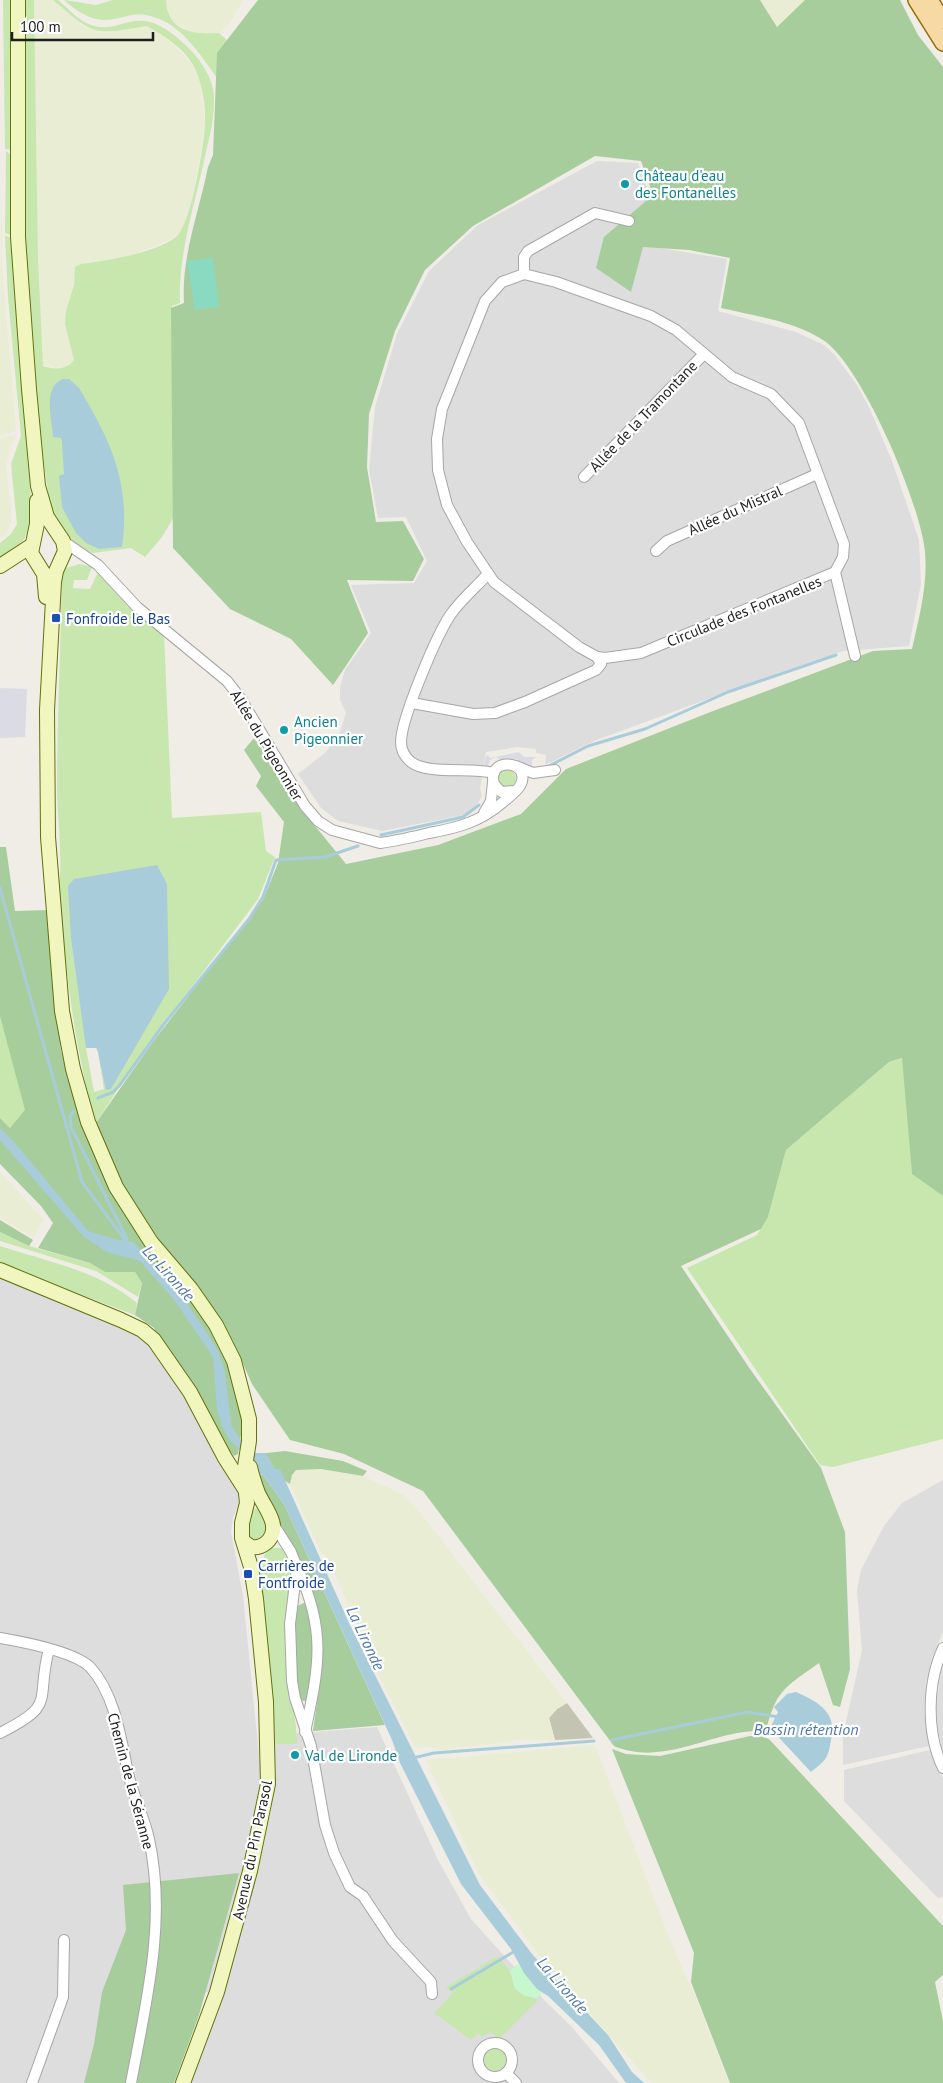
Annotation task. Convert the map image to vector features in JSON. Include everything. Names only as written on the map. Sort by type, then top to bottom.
[{"type":"main road","points":[[916,0],[943,43]]},
{"type":"main road","points":[[930,0],[943,21]]},
{"type":"street","points":[[18,0],[18,237],[28,389],[38,486],[37,524],[32,543],[32,556],[46,583],[49,640]]},
{"type":"street","points":[[412,703],[473,714],[495,713],[510,709],[596,670],[601,664],[597,657],[572,642],[500,588],[488,575],[452,517],[445,498],[437,453],[438,428],[442,409],[484,301],[492,290],[502,282],[524,274],[524,257],[528,251],[595,213],[629,221]]},
{"type":"street","name":"Circulade des Fontanelles","points":[[524,274],[556,282],[651,316],[676,330],[703,355],[732,377],[771,394],[799,423],[844,544],[843,557],[835,572],[641,653],[611,658],[597,657]]},
{"type":"street","name":"Allée de la Tramontane","points":[[584,477],[703,355]]},
{"type":"street","name":"Allée du Mistral","points":[[656,551],[667,541],[817,474]]},
{"type":"street","points":[[38,486],[47,517],[62,540],[66,551],[54,582],[49,640],[47,710],[48,837],[62,1011],[79,1095],[102,1155],[124,1202],[151,1242],[203,1306],[226,1344],[245,1399],[249,1419],[247,1466],[252,1492],[244,1515],[242,1532],[244,1542],[254,1547],[268,1541],[285,1543]]},
{"type":"street","points":[[0,566],[45,533],[52,533],[62,540]]},
{"type":"street","name":"Allée du Pigeonnier","points":[[62,540],[98,565],[137,607],[227,681],[241,699],[305,806],[324,826],[369,842],[380,843],[456,828],[480,818],[516,790],[555,770],[533,773],[514,766]]},
{"type":"street","points":[[0,572],[37,563],[49,567],[61,562],[87,558]]},
{"type":"street","points":[[835,572],[855,656]]},
{"type":"street","points":[[480,818],[491,801],[493,777],[502,765],[514,766],[522,776],[516,790],[501,792],[493,777],[477,770],[424,767],[408,760],[401,743],[412,703],[441,630],[457,606],[488,575]]},
{"type":"street","points":[[0,1270],[142,1330],[154,1340],[190,1392],[225,1458],[265,1507],[294,1557],[314,1609],[318,1643],[315,1693],[305,1732]]},
{"type":"street","points":[[225,1458],[247,1466]]},
{"type":"street","points":[[244,1515],[253,1505],[265,1507]]},
{"type":"street","points":[[268,1541],[272,1522]]},
{"type":"street","name":"Avenue du Pin Parasol","points":[[254,1579],[258,1559],[268,1541]]},
{"type":"street","name":"Avenue du Pin Parasol","points":[[182,2083],[217,1992],[250,1871],[267,1791],[269,1768],[266,1702],[254,1579],[244,1542]]},
{"type":"street","points":[[297,1567],[290,1624],[292,1681],[305,1732],[311,1746],[325,1824],[340,1866],[350,1887],[363,1896],[394,1941],[431,1982],[432,1994]]},
{"type":"street","name":"Chemin de la Séranne","points":[[0,1638],[49,1649],[89,1666],[106,1694],[117,1725],[130,1786],[149,1838],[155,1885],[156,1944],[131,2083]]},
{"type":"street","points":[[943,1648],[936,1669],[932,1707],[935,1746],[943,1768]]},
{"type":"street","points":[[0,1733],[29,1718],[42,1703],[45,1663],[49,1649]]},
{"type":"street","points":[[32,2083],[63,1997],[64,1940]]},
{"type":"street","points":[[506,2074],[516,2083]]},
{"type":"shaded area","points":[[34,0],[53,0],[83,26],[103,33],[147,26],[165,36],[192,64],[200,82],[205,123],[195,186],[184,226],[177,237],[124,258],[81,264],[75,268],[74,285],[66,311],[74,360],[65,367],[58,368],[42,365],[38,259]]},
{"type":"shaded area","points":[[166,0],[243,0],[230,23],[219,33],[202,35],[187,30],[171,21],[167,11]]},
{"type":"shaded area","points":[[760,0],[805,0],[777,27]]},
{"type":"shaded area","points":[[1,155],[2,265],[16,431],[0,436]]},
{"type":"shaded area","points":[[597,161],[638,163],[649,193],[648,246],[727,259],[718,311],[796,332],[824,345],[834,354],[857,385],[869,407],[892,461],[919,540],[921,584],[909,646],[843,651],[594,741],[545,765],[546,755],[536,753],[536,749],[517,747],[486,752],[480,789],[482,796],[478,803],[464,815],[382,831],[338,821],[321,808],[298,774],[326,752],[340,732],[346,713],[340,700],[340,687],[345,670],[371,633],[351,585],[414,583],[427,561],[406,517],[378,518],[369,469],[375,407],[397,334],[429,271],[478,225]]},
{"type":"shaded area","points":[[17,434],[11,445],[6,465],[12,519],[6,535],[0,538],[0,439]]},
{"type":"shaded area","points":[[0,688],[27,689],[25,737],[0,738]]},
{"type":"shaded area","points":[[519,752],[524,757],[536,757],[532,760],[532,771],[516,759],[500,760],[496,757],[490,760],[488,766],[484,767],[486,756],[488,755],[490,758]]},
{"type":"shaded area","points":[[0,1172],[43,1219],[33,1238],[0,1217]]},
{"type":"shaded area","points":[[0,1270],[154,1340],[235,1475],[241,1500],[233,1517],[231,1532],[243,1596],[262,1785],[253,1832],[210,1991],[138,2017],[125,2083],[0,2083]]},
{"type":"shaded area","points":[[321,1469],[363,1476],[391,1489],[406,1497],[426,1520],[567,1703],[557,1709],[549,1718],[555,1740],[519,1740],[444,1750],[428,1747],[416,1749],[374,1666],[330,1562],[320,1551],[290,1484],[292,1475],[296,1470]]},
{"type":"shaded area","points":[[943,1480],[943,1632],[932,1658],[926,1682],[924,1711],[929,1746],[843,1765],[843,1735],[862,1650],[857,1590],[861,1570],[884,1526],[902,1503]]},
{"type":"shaded area","points":[[943,1660],[943,1752],[937,1727],[936,1705]]},
{"type":"shaded area","points":[[567,1703],[593,1738],[555,1740],[549,1718],[557,1709]]},
{"type":"shaded area","points":[[377,1727],[438,1860],[471,1919],[546,2002],[571,2026],[619,2083],[191,2083],[271,1811],[276,1777],[274,1735]]},
{"type":"shaded area","points":[[595,1745],[670,1940],[695,1996],[729,2083],[652,2083],[648,2079],[548,1967],[480,1876],[426,1760]]},
{"type":"shaded area","points":[[930,1750],[943,1778],[943,1897],[938,1898],[844,1801],[844,1770]]},
{"type":"green space","points":[[3,0],[12,0],[12,150],[5,149]]},
{"type":"green space","points":[[24,0],[34,0],[38,259],[43,366],[60,368],[67,366],[74,360],[65,324],[66,311],[74,285],[75,267],[81,264],[130,255],[155,248],[176,237],[182,230],[196,184],[205,124],[205,109],[199,78],[189,59],[173,42],[147,26],[115,31],[95,30],[78,21],[53,0],[58,0],[77,17],[91,25],[110,27],[135,21],[145,21],[167,30],[182,42],[202,63],[213,89],[212,125],[184,249],[180,303],[172,306],[176,513],[162,537],[145,557],[131,548],[93,553],[75,544],[51,513],[39,428],[25,244]]},
{"type":"green space","points":[[64,0],[96,5],[113,0],[166,0],[167,10],[176,25],[191,32],[219,33],[229,42],[217,78],[187,39],[179,31],[158,18],[143,14],[111,20],[96,19],[83,14]]},
{"type":"green space","points":[[258,0],[760,0],[777,27],[805,0],[900,0],[918,35],[943,67],[943,1196],[912,1174],[902,1058],[889,1062],[786,1150],[768,1217],[761,1229],[681,1266],[750,1369],[821,1468],[845,1532],[850,1669],[840,1707],[833,1705],[819,1663],[790,1684],[778,1697],[766,1731],[728,1735],[690,1746],[652,1753],[633,1752],[614,1746],[423,1491],[344,1454],[290,1440],[252,1384],[241,1359],[214,1311],[132,1204],[118,1177],[96,1123],[152,1043],[263,900],[278,863],[284,822],[256,786],[261,776],[244,750],[254,738],[303,811],[346,864],[438,845],[521,814],[566,769],[873,651],[912,649],[922,601],[926,564],[921,530],[913,503],[887,438],[855,377],[838,354],[823,340],[800,328],[721,308],[730,258],[689,250],[643,247],[631,292],[596,268],[604,237],[653,195],[641,161],[595,156],[473,226],[425,270],[395,331],[369,414],[367,467],[376,522],[403,521],[424,559],[413,581],[347,580],[368,633],[333,685],[291,639],[230,609],[173,548],[171,308],[184,303],[185,269],[188,252],[208,167],[213,155],[217,53]]},
{"type":"green space","points":[[6,151],[12,156],[11,235],[5,233]]},
{"type":"green space","points":[[5,236],[12,238],[14,289],[32,510],[29,528],[23,540],[0,562],[0,543],[11,534],[17,524],[11,464],[21,436],[8,297]]},
{"type":"green space","points":[[213,258],[219,307],[195,310],[187,261]]},
{"type":"green space","points":[[80,564],[92,567],[87,580],[74,580],[73,588],[90,589],[98,572],[130,608],[164,634],[172,818],[261,812],[266,851],[275,857],[258,899],[115,1089],[118,1089],[96,1123],[81,1064],[76,1035],[59,887],[58,732],[62,575],[66,568]],"holes":[[[94,1046],[98,1052],[104,1089],[94,1092],[86,1048]]]},
{"type":"green space","points":[[503,770],[511,770],[516,775],[514,786],[503,788],[498,783],[498,775]]},
{"type":"green space","points":[[0,847],[6,847],[15,911],[48,910],[61,1051],[80,1118],[148,1250],[193,1300],[211,1328],[230,1367],[244,1416],[238,1454],[234,1456],[197,1392],[158,1339],[154,1328],[135,1315],[142,1283],[135,1272],[105,1272],[90,1263],[38,1248],[53,1223],[41,1206],[0,1164],[0,1118],[10,1128],[25,1110],[0,1016]]},
{"type":"green space","points":[[0,964],[33,1112],[10,1128],[0,1118]]},
{"type":"green space","points":[[903,1058],[912,1173],[943,1196],[943,1439],[833,1467],[820,1465],[687,1268],[757,1235],[768,1217],[786,1150],[889,1062]]},
{"type":"green space","points":[[0,1220],[33,1240],[29,1246],[0,1232]]},
{"type":"green space","points":[[0,1232],[29,1246],[90,1263],[105,1272],[135,1272],[142,1283],[138,1297],[96,1271],[0,1241]]},
{"type":"green space","points":[[0,1246],[72,1268],[105,1282],[137,1303],[135,1315],[28,1275],[0,1262]]},
{"type":"green space","points":[[285,1451],[343,1461],[367,1471],[363,1476],[321,1469],[296,1470],[292,1475],[290,1484],[256,1464],[257,1454]]},
{"type":"green space","points":[[252,1473],[263,1475],[284,1504],[385,1725],[313,1731],[322,1666],[320,1618],[311,1593]]},
{"type":"green space","points":[[257,1508],[265,1511],[267,1531],[259,1542],[248,1539],[246,1531],[251,1511]]},
{"type":"green space","points":[[273,1548],[281,1548],[287,1557],[290,1567],[291,1578],[285,1651],[297,1744],[276,1744],[258,1569],[266,1552]]},
{"type":"green space","points":[[304,1603],[311,1609],[313,1665],[307,1701],[303,1701],[298,1694],[294,1659],[295,1607]]},
{"type":"green space","points":[[750,1736],[760,1736],[769,1739],[943,1926],[943,1975],[935,1982],[943,2021],[943,2083],[730,2083],[691,1982],[694,1953],[612,1749],[626,1754],[660,1756]]},
{"type":"green space","points":[[239,1873],[199,2015],[174,2083],[84,2083],[94,2044],[102,1992],[126,1930],[123,1885]]},
{"type":"green space","points":[[498,1956],[510,1971],[515,1989],[538,2000],[499,2039],[491,2032],[482,2037],[478,2033],[471,2040],[434,2013],[453,1993],[446,1987]]},
{"type":"green space","points":[[518,1964],[542,1993],[536,1998],[525,1996],[515,1989],[510,1971]]},
{"type":"green space","points":[[495,2047],[504,2051],[508,2060],[504,2069],[495,2073],[486,2069],[482,2060],[486,2051]]},
{"type":"water","points":[[63,379],[69,379],[79,388],[100,426],[116,464],[124,503],[122,547],[99,549],[86,543],[76,533],[62,507],[59,476],[64,474],[62,442],[61,438],[53,437],[50,396],[56,383]]},
{"type":"water","points":[[157,865],[167,884],[169,989],[111,1089],[106,1090],[97,1048],[86,1048],[71,938],[68,886],[74,879]]},
{"type":"water","points":[[0,1128],[16,1144],[88,1231],[118,1240],[133,1242],[180,1293],[219,1352],[225,1373],[231,1424],[239,1438],[256,1453],[266,1453],[275,1469],[280,1469],[350,1625],[480,1885],[532,1954],[608,2035],[632,2072],[644,2083],[626,2083],[599,2045],[548,1996],[537,1989],[524,1973],[511,1949],[461,1884],[400,1763],[392,1740],[284,1504],[263,1475],[257,1473],[255,1465],[229,1439],[222,1426],[217,1409],[213,1357],[175,1301],[140,1261],[107,1252],[84,1237],[0,1140]]},
{"type":"water","name":"Bassin rétention","points":[[796,1692],[812,1700],[825,1710],[831,1722],[832,1730],[829,1751],[823,1762],[811,1772],[770,1728],[778,1712],[774,1707],[787,1694]]},
{"type":"waterway","points":[[547,767],[588,746],[645,729],[728,692],[836,655]]},
{"type":"waterway","points":[[381,835],[463,817],[479,805]]},
{"type":"waterway","points":[[98,1098],[113,1092],[119,1086],[164,1024],[249,919],[263,897],[276,860],[325,857],[358,846]]},
{"type":"waterway","points":[[0,888],[82,1182],[128,1244]]},
{"type":"waterway","points":[[74,1111],[70,1116],[71,1127],[127,1239]]},
{"type":"waterway","points":[[612,1740],[748,1712],[778,1717]]},
{"type":"waterway","points":[[413,1758],[434,1753],[594,1741]]},
{"type":"waterway","points":[[451,1989],[515,1951]]},
{"type":"place","name":"Château d'eau des Fontanelles","points":[[625,184]]},
{"type":"place","name":"Fonfroide le Bas","points":[[56,618]]},
{"type":"place","name":"Ancien Pigeonnier","points":[[284,730]]},
{"type":"place","name":"Carrières de Fontfroide","points":[[248,1574]]},
{"type":"place","name":"Val de Lironde","points":[[295,1755]]},
{"type":"water label","name":"La Lironde","points":[[169,1273]]},
{"type":"water label","name":"La Lironde","points":[[366,1638]]},
{"type":"water label","name":"La Lironde","points":[[563,1985]]}]
